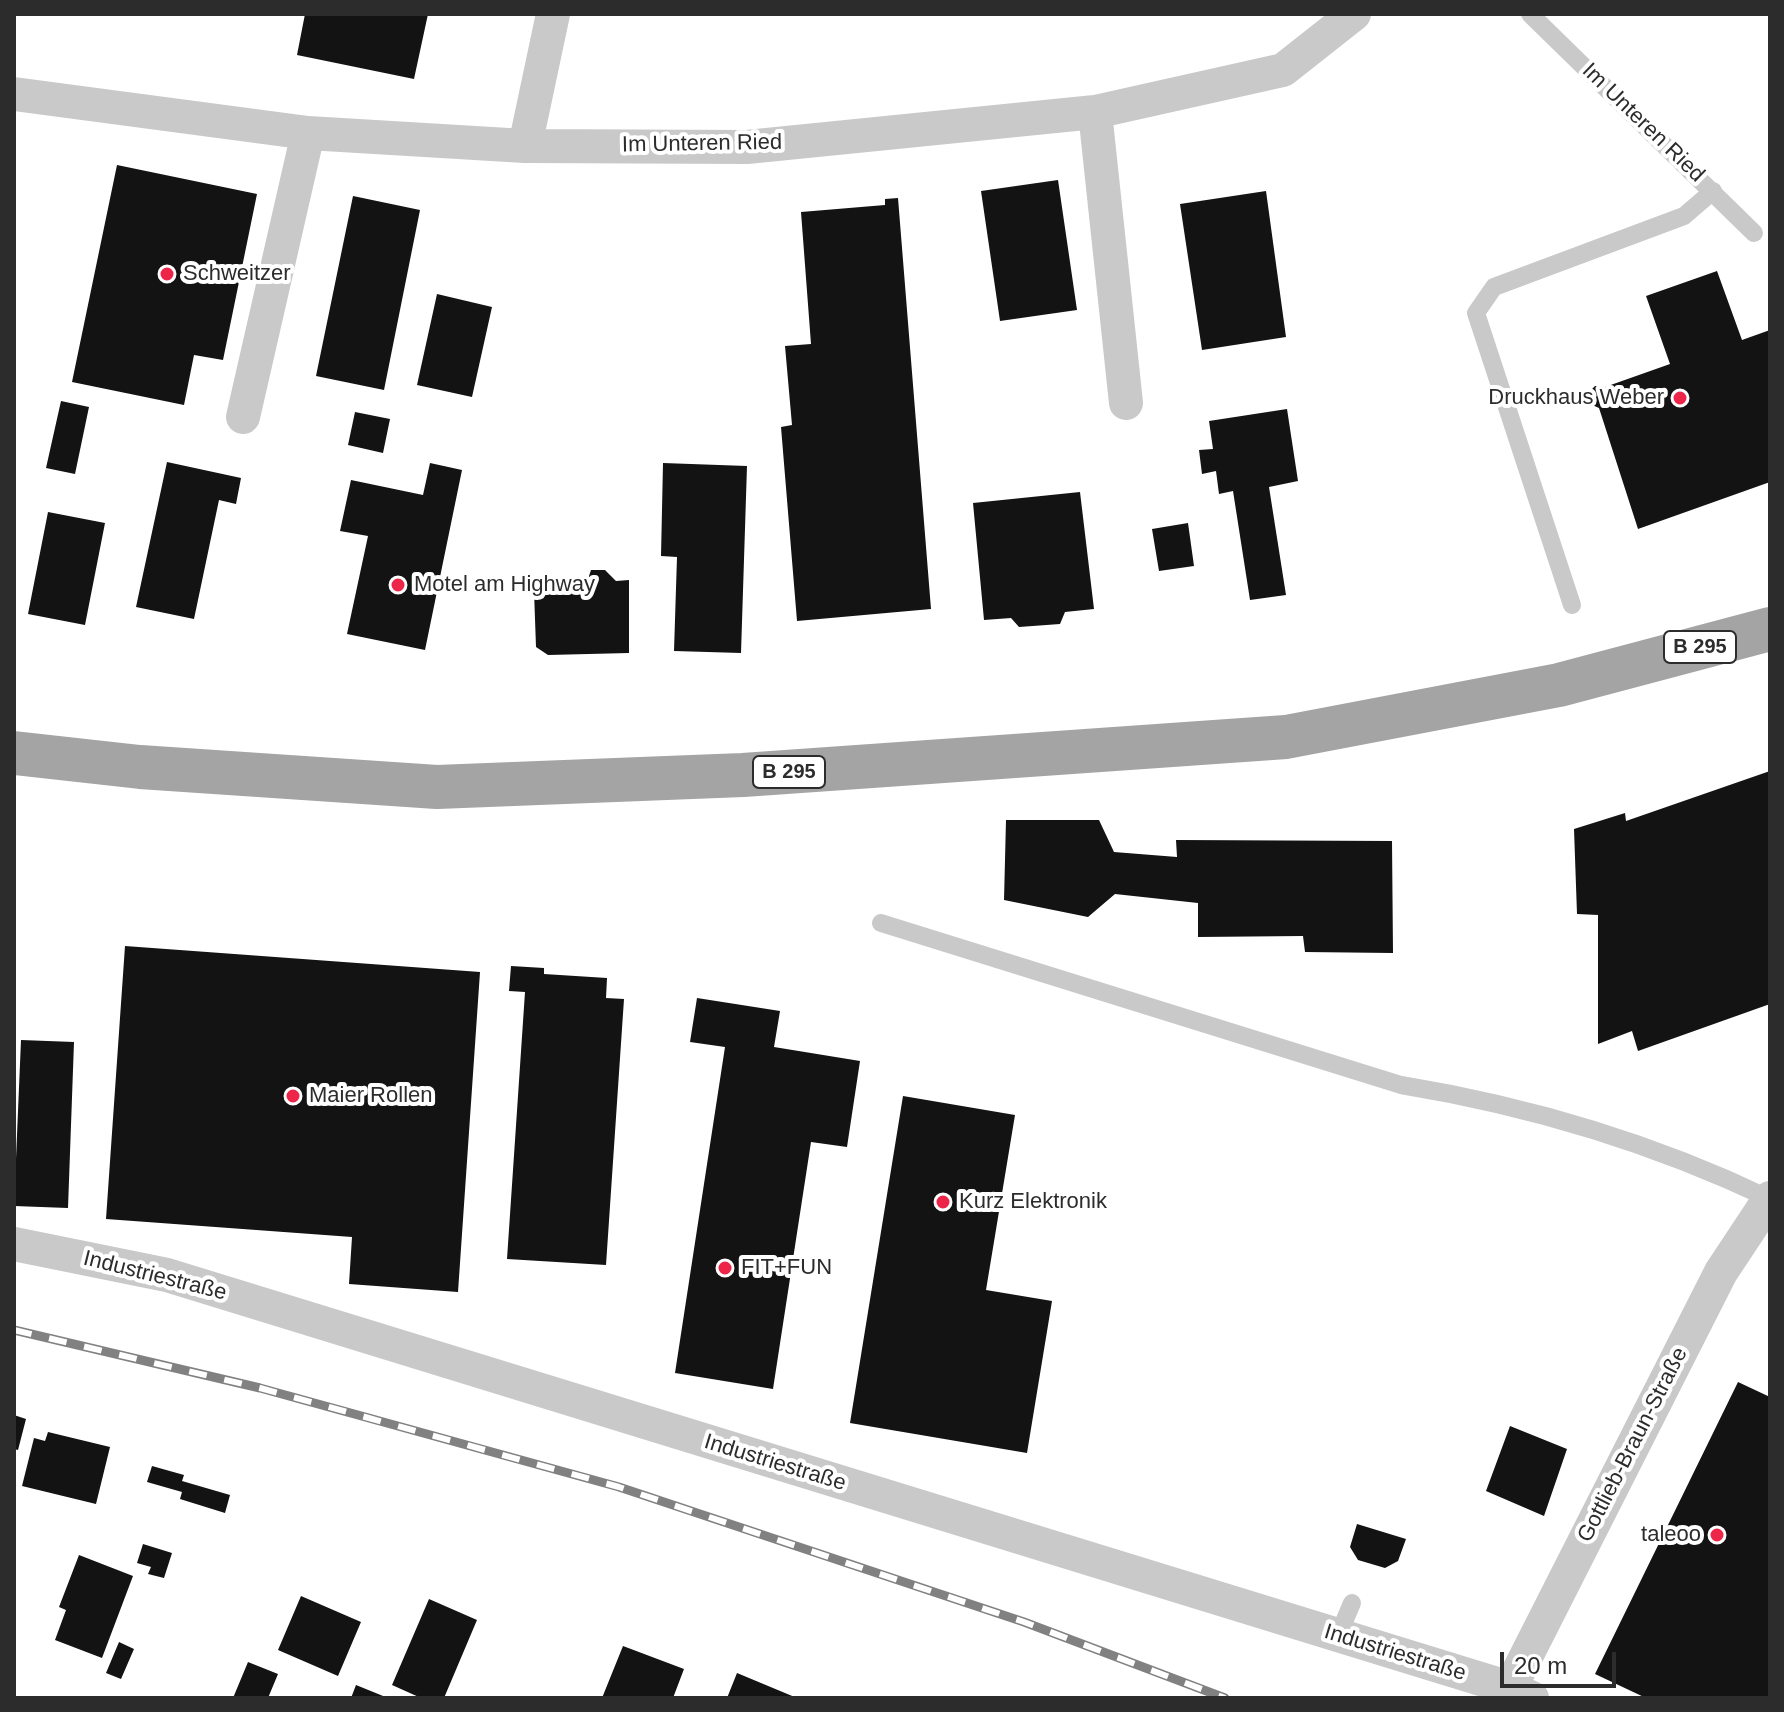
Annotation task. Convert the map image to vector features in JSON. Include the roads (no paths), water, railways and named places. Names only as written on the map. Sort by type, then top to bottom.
[{"type":"main road","name":"B 295","points":[[14,753],[140,767],[437,787],[743,775],[1286,737],[1559,685],[1770,629]]},
{"type":"street","points":[[525,146],[553,14]]},
{"type":"street","name":"Im Unteren Ried","points":[[14,94],[308,133],[525,146],[747,147],[1095,112],[1283,70],[1354,14]]},
{"type":"street","points":[[1095,112],[1126,403]]},
{"type":"street","points":[[243,417],[308,133]]},
{"type":"street","name":"Gottlieb-Braun-Straße","points":[[1516,1695],[1721,1272],[1770,1198]]},
{"type":"street","name":"Industriestraße","points":[[14,1244],[167,1275],[1338,1636],[1516,1695]]},
{"type":"lane","name":"Im Unteren Ried","points":[[1530,14],[1754,233]]},
{"type":"lane","points":[[1572,605],[1476,313],[1494,287],[1684,216],[1713,191]]},
{"type":"lane","points":[[881,923],[1401,1085],[1456,1094],[1649,1147],[1770,1198]]},
{"type":"lane","points":[[1338,1636],[1352,1603]]},
{"type":"railway","points":[[14,1330],[260,1388],[619,1487],[1024,1622],[1225,1698]]},
{"type":"place","name":"Schweitzer","points":[[167,274]]},
{"type":"place","name":"Druckhaus Weber","points":[[1680,398]]},
{"type":"place","name":"Motel am Highway","points":[[398,585]]},
{"type":"place","name":"Maier Rollen","points":[[293,1096]]},
{"type":"place","name":"Kurz Elektronik","points":[[943,1202]]},
{"type":"place","name":"FIT+FUN","points":[[725,1268]]},
{"type":"place","name":"taleoo","points":[[1717,1535]]}]
